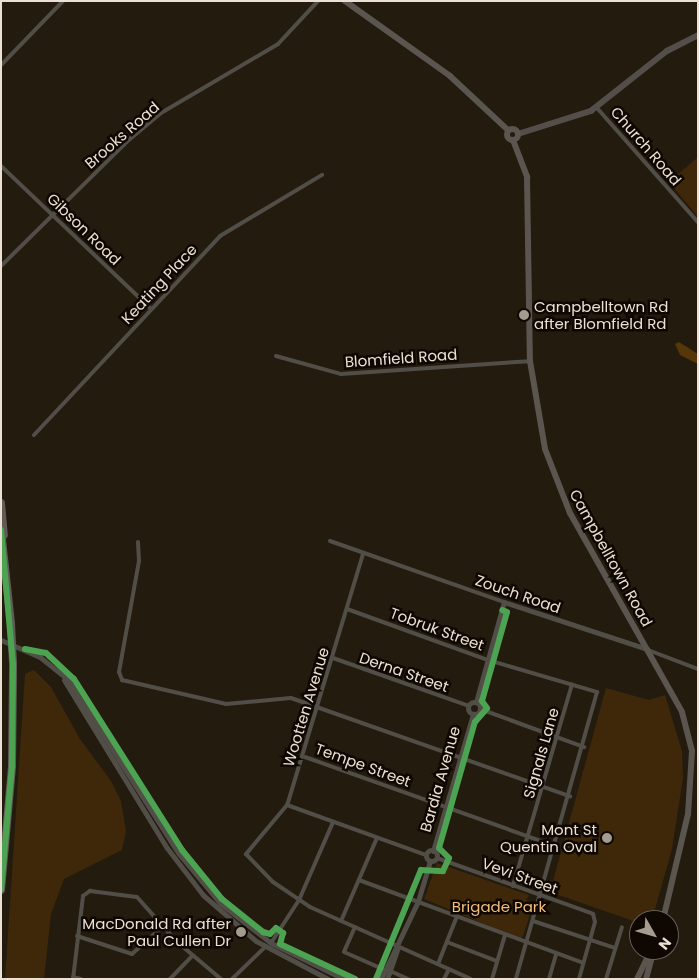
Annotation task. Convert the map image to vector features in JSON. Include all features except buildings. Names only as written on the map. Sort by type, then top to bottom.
[{"type":"highway","points":[[1,503],[13,664],[12,766],[1,890]]},
{"type":"highway","points":[[1,530],[6,557]]},
{"type":"main road","points":[[345,1],[450,76],[508,130],[518,134]]},
{"type":"main road","points":[[513,140],[518,134],[597,108],[667,51],[698,35]]},
{"type":"main road","name":"Campbelltown Road","points":[[508,130],[507,135],[513,140],[528,186],[530,361],[540,430],[563,498],[682,712],[692,751],[688,814],[665,910]]},
{"type":"main road","points":[[637,979],[647,960]]},
{"type":"main road","points":[[646,979],[650,960]]},
{"type":"street","points":[[1,65],[62,1]]},
{"type":"street","name":"Brooks Road","points":[[1,266],[161,112],[278,44],[318,1]]},
{"type":"street","name":"Church Road","points":[[597,108],[698,222]]},
{"type":"street","name":"Gibson Road","points":[[1,166],[151,309]]},
{"type":"street","name":"Keating Place","points":[[34,435],[220,236],[322,175]]},
{"type":"street","name":"Blomfield Road","points":[[276,356],[342,374],[530,361]]},
{"type":"street","name":"Zouch Road","points":[[330,541],[363,554],[648,650],[698,669]]},
{"type":"street","points":[[138,542],[139,561],[119,672],[122,680],[226,704],[282,697],[319,707],[570,796]]},
{"type":"street","name":"Wootten Avenue","points":[[299,900],[246,854],[287,805],[305,757],[363,554]]},
{"type":"street","points":[[480,709],[473,714],[469,706],[476,702],[504,602]]},
{"type":"street","name":"Tobruk Street","points":[[347,609],[488,660],[595,690],[597,701],[584,747]]},
{"type":"street","points":[[630,644],[639,635]]},
{"type":"street","points":[[1,640],[35,654],[74,688],[188,866],[221,904],[271,943],[344,979]]},
{"type":"street","name":"Derna Street","points":[[333,658],[469,706]]},
{"type":"street","points":[[59,674],[179,866],[218,910],[265,947],[328,979]]},
{"type":"street","name":"Signals Lane","points":[[514,886],[572,684]]},
{"type":"street","points":[[476,702],[480,709],[584,747],[516,979]]},
{"type":"street","name":"Bardia Avenue","points":[[433,851],[473,714]]},
{"type":"street","name":"Tempe Street","points":[[305,757],[555,846]]},
{"type":"street","points":[[287,805],[426,855],[430,861]]},
{"type":"street","points":[[271,943],[299,900],[333,822]]},
{"type":"street","points":[[341,921],[377,838]]},
{"type":"street","points":[[426,855],[433,851],[437,858],[430,861]]},
{"type":"street","name":"Vevi Street","points":[[437,858],[541,895],[595,917],[590,940]]},
{"type":"street","points":[[386,979],[388,970],[418,901],[430,861]]},
{"type":"street","points":[[359,880],[418,901],[526,944],[583,963]]},
{"type":"street","points":[[81,979],[73,978],[77,936],[83,896],[90,891],[137,898],[162,927],[192,956],[221,979]]},
{"type":"street","points":[[299,900],[341,921],[471,979]]},
{"type":"street","points":[[438,964],[457,916]]},
{"type":"street","points":[[533,921],[615,948]]},
{"type":"street","points":[[77,936],[132,954],[162,927]]},
{"type":"street","points":[[355,927],[344,952],[408,979]]},
{"type":"street","points":[[606,979],[622,927]]},
{"type":"street","points":[[492,979],[505,936]]},
{"type":"street","points":[[579,979],[590,940]]},
{"type":"street","points":[[447,942],[497,961]]},
{"type":"street","points":[[232,979],[265,947]]},
{"type":"street","points":[[549,979],[556,954]]},
{"type":"street","points":[[170,979],[192,956]]},
{"type":"street","points":[[444,979],[448,969]]},
{"type":"street","points":[[381,979],[388,970]]},
{"type":"green space","points":[[698,157],[698,217],[669,182]]},
{"type":"green space","points":[[34,670],[51,687],[80,739],[111,781],[121,801],[126,831],[122,850],[64,879],[51,914],[44,979],[5,979],[25,674]]},
{"type":"green space","points":[[606,688],[649,700],[665,695],[682,751],[683,778],[672,849],[655,910],[629,910],[629,920],[550,892]]},
{"type":"green space","name":"Brigade Park","points":[[437,863],[529,895],[526,900],[534,902],[523,936],[520,939],[424,899]]},
{"type":"shaded area","points":[[679,342],[698,354],[698,364],[680,355],[675,344]]},
{"type":"cycle path","points":[[1,530],[13,664],[12,766],[1,890]]},
{"type":"cycle path","points":[[376,979],[421,870],[443,871],[449,858],[439,848],[475,722],[487,708],[482,701],[507,612],[502,610]]},
{"type":"cycle path","points":[[25,649],[46,653],[74,679],[182,850],[222,899],[263,932],[270,934],[276,928],[283,933],[280,944],[355,979]]},
{"type":"place","name":"Campbelltown Rd after Blomfield Rd","points":[[524,315]]},
{"type":"place","name":"Mont St Quentin Oval","points":[[607,838]]},
{"type":"place","name":"MacDonald Rd after Paul Cullen Dr","points":[[241,932]]}]
